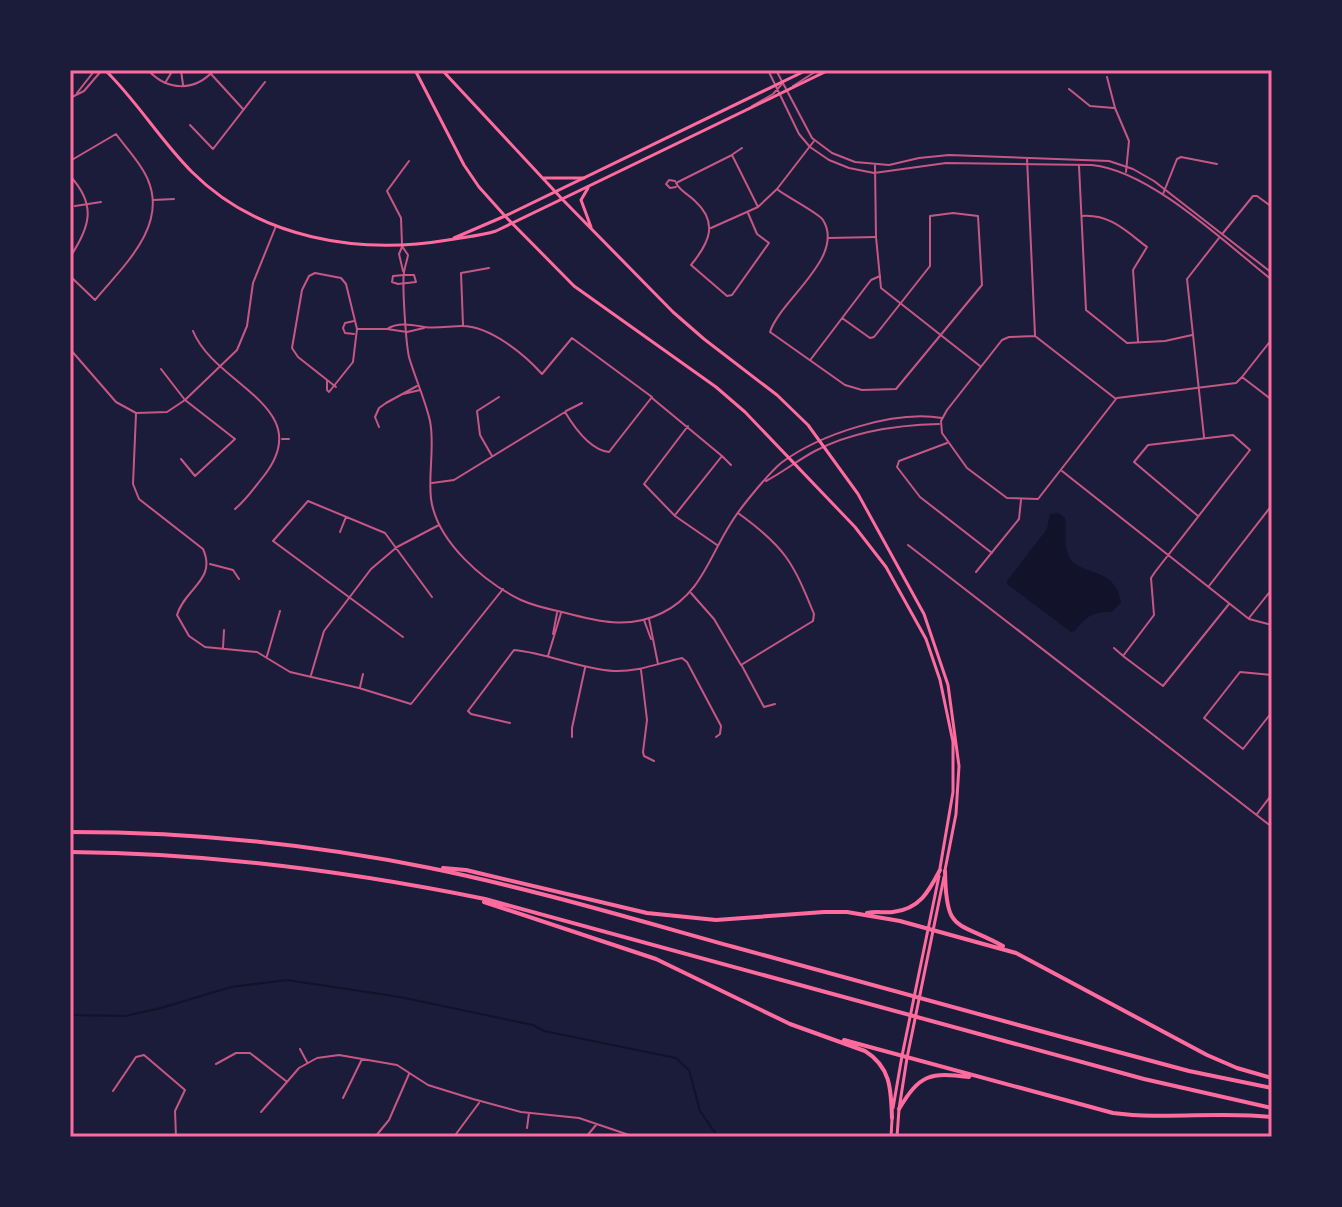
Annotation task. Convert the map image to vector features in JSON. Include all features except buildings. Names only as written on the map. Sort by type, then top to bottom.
[{"type":"highway","points":[[70,832],[253,841],[428,868],[543,894],[1189,1071],[1272,1088]]},
{"type":"highway","points":[[70,852],[248,860],[467,895],[577,922],[1144,1079],[1272,1108]]},
{"type":"highway","points":[[428,868],[466,870],[647,913],[716,920],[904,910],[916,905],[928,893],[943,870]]},
{"type":"highway","points":[[943,870],[947,907],[962,928],[1016,953],[1207,1055],[1272,1078]]},
{"type":"highway","points":[[467,895],[656,959],[756,1008],[865,1051],[881,1063],[891,1086],[892,1118]]},
{"type":"highway","points":[[863,914],[1016,953]]},
{"type":"highway","points":[[814,1032],[1087,1107],[1127,1115],[1272,1117]]},
{"type":"highway","points":[[899,1109],[914,1085],[926,1077],[946,1074],[980,1078]]},
{"type":"main road","points":[[104,70],[194,174],[222,196],[276,225],[323,240],[402,246],[485,235],[512,224],[829,70]]},
{"type":"main road","points":[[415,70],[464,165],[512,224],[598,306],[716,387],[795,463],[878,555],[909,604],[931,651],[947,712],[954,770],[943,870]]},
{"type":"main road","points":[[442,70],[673,312],[777,395],[821,441],[858,494],[930,629],[954,720],[959,766],[956,814],[907,1030],[894,1137]]},
{"type":"main road","points":[[450,239],[776,88],[807,70]]},
{"type":"main road","points":[[539,175],[553,179],[584,178]]},
{"type":"main road","points":[[588,188],[581,200],[593,230]]},
{"type":"main road","points":[[894,1137],[892,1118],[924,980],[931,929]]},
{"type":"street","points":[[77,94],[95,70]]},
{"type":"street","points":[[70,98],[84,91],[104,70]]},
{"type":"street","points":[[148,70],[165,83],[183,87],[198,83],[214,70]]},
{"type":"street","points":[[165,83],[173,70]]},
{"type":"street","points":[[181,70],[183,87]]},
{"type":"street","points":[[570,70],[649,70]]},
{"type":"street","points":[[768,70],[799,134],[810,147],[839,165],[874,173],[946,163],[1100,165],[1126,172],[1163,195],[1272,280]]},
{"type":"street","points":[[776,70],[805,129],[814,140],[843,158],[875,165],[949,155],[1109,161],[1127,167],[1166,190],[1272,273]]},
{"type":"street","points":[[786,92],[818,70]]},
{"type":"street","points":[[211,74],[244,110]]},
{"type":"street","points":[[1107,77],[1115,108],[1129,141],[1126,172]]},
{"type":"street","points":[[190,125],[213,149],[265,82]]},
{"type":"street","points":[[715,127],[776,88]]},
{"type":"street","points":[[1069,89],[1090,106],[1115,108]]},
{"type":"street","points":[[70,161],[116,134],[148,180],[154,213],[145,238],[95,300],[70,276]]},
{"type":"street","points":[[710,228],[758,207],[777,189],[814,140]]},
{"type":"street","points":[[677,186],[670,188],[666,184],[742,148]]},
{"type":"street","points":[[732,155],[758,207]]},
{"type":"street","points":[[1027,157],[1035,336]]},
{"type":"street","points":[[1163,195],[1177,159],[1181,157],[1217,164]]},
{"type":"street","points":[[1079,159],[1086,310],[1127,343],[1192,335]]},
{"type":"street","points":[[409,161],[387,191],[401,218],[402,246],[399,254],[405,284],[408,354],[431,429],[432,502],[439,525],[457,551],[503,589],[524,601],[608,623],[644,620],[670,609],[703,576],[738,513],[777,466],[821,441],[869,424],[922,417],[942,418]]},
{"type":"street","points":[[875,165],[876,237],[881,288],[981,367]]},
{"type":"street","points":[[70,176],[79,185],[88,204],[85,234],[70,257]]},
{"type":"street","points":[[677,181],[677,186],[708,217],[710,228],[701,252],[691,265],[727,296],[732,295],[769,243],[757,234],[748,213]]},
{"type":"street","points":[[777,189],[793,202],[822,217],[825,222],[826,256],[770,332],[845,385],[862,390],[894,390],[942,336],[982,283],[978,218],[975,213],[930,216],[930,266],[872,338],[842,318]]},
{"type":"street","points":[[1204,437],[1187,279],[1253,196],[1272,207]]},
{"type":"street","points":[[152,200],[174,199]]},
{"type":"street","points":[[75,206],[101,202]]},
{"type":"street","points":[[1082,216],[1098,216],[1113,221],[1147,247],[1133,270],[1138,342]]},
{"type":"street","points":[[70,349],[116,402],[136,413],[167,412],[185,400],[233,356],[244,337],[253,283],[276,225]]},
{"type":"street","points":[[826,238],[876,237]]},
{"type":"street","points":[[402,246],[408,255],[404,274]]},
{"type":"street","points":[[464,326],[461,273],[489,268]]},
{"type":"street","points":[[327,380],[329,392],[336,387],[353,362],[357,329],[346,284],[341,278],[315,273],[309,276],[302,290],[292,348],[298,357],[336,387]]},
{"type":"street","points":[[404,274],[414,275],[417,280],[414,284],[394,284],[391,280],[396,275],[404,274]]},
{"type":"street","points":[[810,360],[871,280],[880,276]]},
{"type":"street","points":[[355,320],[345,323],[343,328],[345,333],[356,334]]},
{"type":"street","points":[[387,329],[407,325],[464,326],[493,334],[530,361],[542,374],[572,338],[652,397],[731,465]]},
{"type":"street","points":[[357,329],[407,332],[425,327]]},
{"type":"street","points":[[193,331],[221,368],[267,407],[281,431],[278,454],[272,466],[235,509]]},
{"type":"street","points":[[1116,399],[1035,336],[1006,338],[942,418],[941,424],[947,443],[967,468],[1004,497],[1038,499],[1116,399],[1236,383],[1272,339]]},
{"type":"street","points":[[161,369],[185,400],[235,439],[195,476],[181,459]]},
{"type":"street","points":[[1242,377],[1272,400]]},
{"type":"street","points":[[379,427],[375,417],[379,408],[418,385]]},
{"type":"street","points":[[402,394],[420,390]]},
{"type":"street","points":[[492,457],[480,435],[477,411],[499,397]]},
{"type":"street","points":[[565,412],[577,431],[601,451],[607,452],[652,397]]},
{"type":"street","points":[[430,483],[454,480],[582,403]]},
{"type":"street","points":[[136,413],[133,484],[139,499],[203,549],[209,564],[202,579],[178,610],[177,619],[198,643],[214,650],[257,652],[290,672],[411,704],[503,589]]},
{"type":"street","points":[[765,482],[825,446],[865,432],[941,424]]},
{"type":"street","points":[[688,426],[644,483],[675,516],[718,545]]},
{"type":"street","points":[[1123,656],[1154,615],[1151,578],[1250,450],[1233,435],[1148,445],[1134,462],[1198,516]]},
{"type":"street","points":[[280,439],[289,439]]},
{"type":"street","points":[[1188,440],[1188,447]]},
{"type":"street","points":[[947,443],[899,461],[897,467],[920,497],[992,553]]},
{"type":"street","points":[[675,516],[722,456]]},
{"type":"street","points":[[1061,471],[1249,619],[1272,625]]},
{"type":"street","points":[[976,572],[1019,519],[1021,500]]},
{"type":"street","points":[[403,637],[273,541],[308,501],[378,528],[390,537],[432,597]]},
{"type":"street","points":[[1208,587],[1272,505]]},
{"type":"street","points":[[738,513],[773,539],[788,557],[815,617],[811,624],[741,665]]},
{"type":"street","points":[[340,532],[346,516]]},
{"type":"street","points":[[311,676],[324,631],[379,560],[439,525]]},
{"type":"street","points":[[908,545],[1272,827]]},
{"type":"street","points":[[209,564],[225,566],[233,570],[239,579]]},
{"type":"street","points":[[1249,619],[1272,589]]},
{"type":"street","points":[[690,592],[714,619],[764,707],[775,704]]},
{"type":"street","points":[[1114,648],[1163,686],[1229,604]]},
{"type":"street","points":[[267,657],[280,611]]},
{"type":"street","points":[[548,658],[560,612]]},
{"type":"street","points":[[648,618],[651,640]]},
{"type":"street","points":[[644,620],[658,665]]},
{"type":"street","points":[[223,649],[224,630]]},
{"type":"street","points":[[510,723],[471,714],[468,708],[514,650],[614,671],[641,669],[678,659],[686,660],[721,726],[720,734],[716,737]]},
{"type":"street","points":[[572,737],[585,667]]},
{"type":"street","points":[[641,669],[647,720],[643,752],[644,756],[654,761]]},
{"type":"street","points":[[1272,675],[1240,672],[1204,718],[1243,749],[1272,712]]},
{"type":"street","points":[[359,688],[363,674]]},
{"type":"street","points":[[1256,815],[1272,794]]},
{"type":"street","points":[[300,1049],[308,1063]]},
{"type":"street","points":[[216,1064],[236,1053],[250,1053],[286,1081]]},
{"type":"street","points":[[113,1091],[134,1059],[144,1055],[155,1063],[185,1090],[175,1111],[176,1137]]},
{"type":"street","points":[[261,1112],[286,1081],[308,1063],[327,1056],[362,1058],[397,1065],[428,1085],[481,1101],[529,1113],[573,1117],[635,1137]]},
{"type":"street","points":[[343,1098],[362,1058]]},
{"type":"street","points":[[375,1137],[389,1120],[409,1073]]},
{"type":"street","points":[[456,1134],[481,1101]]},
{"type":"street","points":[[527,1128],[529,1113]]},
{"type":"street","points":[[586,1137],[597,1124]]},
{"type":"shaded area","points":[[1058,513],[1065,518],[1069,557],[1074,563],[1112,582],[1121,602],[1112,612],[1090,616],[1071,632],[1007,584],[1047,529],[1050,514]]},
{"type":"waterway","points":[[70,1015],[125,1016],[231,987],[287,980],[400,997],[676,1058],[689,1070],[700,1111],[718,1137]]}]
